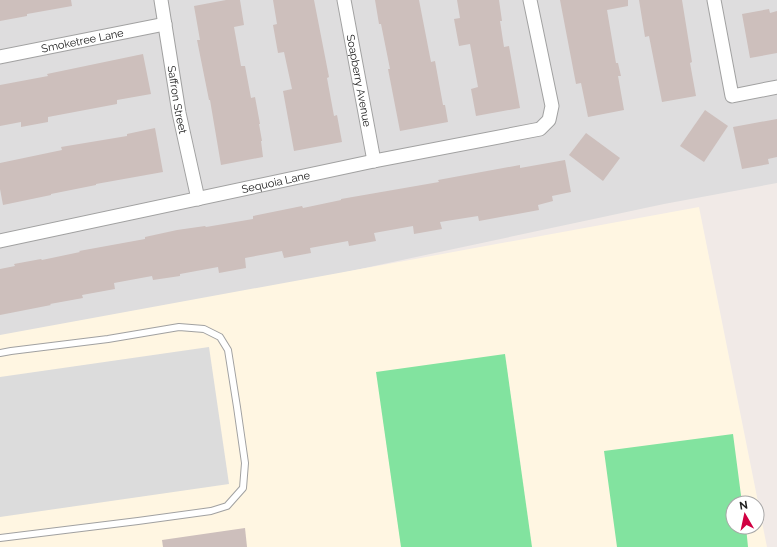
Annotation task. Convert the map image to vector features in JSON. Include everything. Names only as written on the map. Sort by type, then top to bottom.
[{"type":"street","name":"Saffron Street","points":[[161,0],[179,113],[198,199]]},
{"type":"street","name":"Soapberry Avenue","points":[[344,0],[374,161]]},
{"type":"street","name":"Sequoia Lane","points":[[0,240],[374,161],[540,130],[549,120],[552,106],[530,0]]},
{"type":"street","points":[[714,0],[732,96],[777,87]]},
{"type":"street","name":"Smoketree Lane","points":[[0,57],[165,24]]},
{"type":"lane","points":[[0,353],[179,328],[204,329],[220,337],[228,350],[245,463],[244,488],[228,506],[211,511],[0,538]]},
{"type":"shaded area","points":[[0,0],[777,0],[777,183],[664,204],[0,346]]},
{"type":"shaded area","points":[[699,207],[757,495],[725,495],[725,535],[765,535],[767,547],[0,547],[0,335]]},
{"type":"shaded area","points":[[209,347],[229,484],[0,517],[0,377]]},
{"type":"green space","points":[[505,354],[532,547],[401,547],[376,372]]},
{"type":"green space","points":[[733,434],[741,495],[725,495],[725,535],[747,535],[748,547],[617,547],[604,451]]},
{"type":"building","points":[[0,0],[71,0],[72,6],[27,14],[27,16],[0,21]]},
{"type":"building","points":[[226,0],[240,0],[244,25],[234,27],[241,66],[245,66],[251,98],[255,97],[260,124],[263,157],[221,165],[210,100],[197,40],[200,40],[194,6]]},
{"type":"building","points":[[273,0],[314,0],[329,77],[327,78],[334,116],[337,115],[342,142],[294,151],[283,91],[292,89],[284,52],[278,53],[273,25],[277,24]]},
{"type":"building","points":[[375,0],[419,0],[431,62],[435,61],[443,105],[445,105],[448,122],[400,131],[388,69],[390,69]]},
{"type":"building","points":[[457,0],[499,0],[502,21],[500,21],[504,47],[509,46],[520,108],[476,116],[471,89],[478,87],[470,44],[459,46],[454,19],[460,18]]},
{"type":"building","points":[[560,0],[628,0],[628,6],[607,10],[616,63],[618,63],[621,76],[618,76],[624,110],[588,117],[581,83],[576,84]]},
{"type":"building","points":[[639,0],[682,0],[696,96],[662,102],[649,36],[645,37]]},
{"type":"building","points":[[769,9],[770,13],[777,11],[777,53],[750,58],[742,14]]},
{"type":"building","points":[[143,54],[151,94],[117,100],[117,104],[48,117],[48,122],[21,127],[21,122],[0,126],[0,85],[48,76],[47,74]]},
{"type":"building","points":[[705,110],[728,126],[704,162],[680,146]]},
{"type":"building","points":[[777,119],[777,157],[768,159],[769,164],[742,169],[733,127]]},
{"type":"building","points":[[155,128],[163,172],[96,184],[3,205],[0,189],[0,163],[62,150],[61,147],[127,136],[127,134]]},
{"type":"building","points":[[586,133],[620,158],[603,181],[569,155]]},
{"type":"building","points":[[565,160],[571,192],[552,196],[553,201],[538,205],[539,210],[479,221],[478,216],[440,222],[442,229],[414,234],[413,226],[374,233],[376,241],[349,246],[348,241],[310,248],[311,253],[284,258],[282,251],[245,258],[246,268],[219,273],[218,267],[180,274],[180,276],[153,280],[152,276],[114,283],[115,289],[82,295],[83,298],[0,315],[0,269],[15,266],[14,264],[42,260],[80,252],[79,251],[145,239],[145,237],[177,230],[253,219],[253,216],[439,182],[438,180],[520,165],[520,168]]},
{"type":"building","points":[[245,528],[247,547],[163,547],[162,540]]}]
